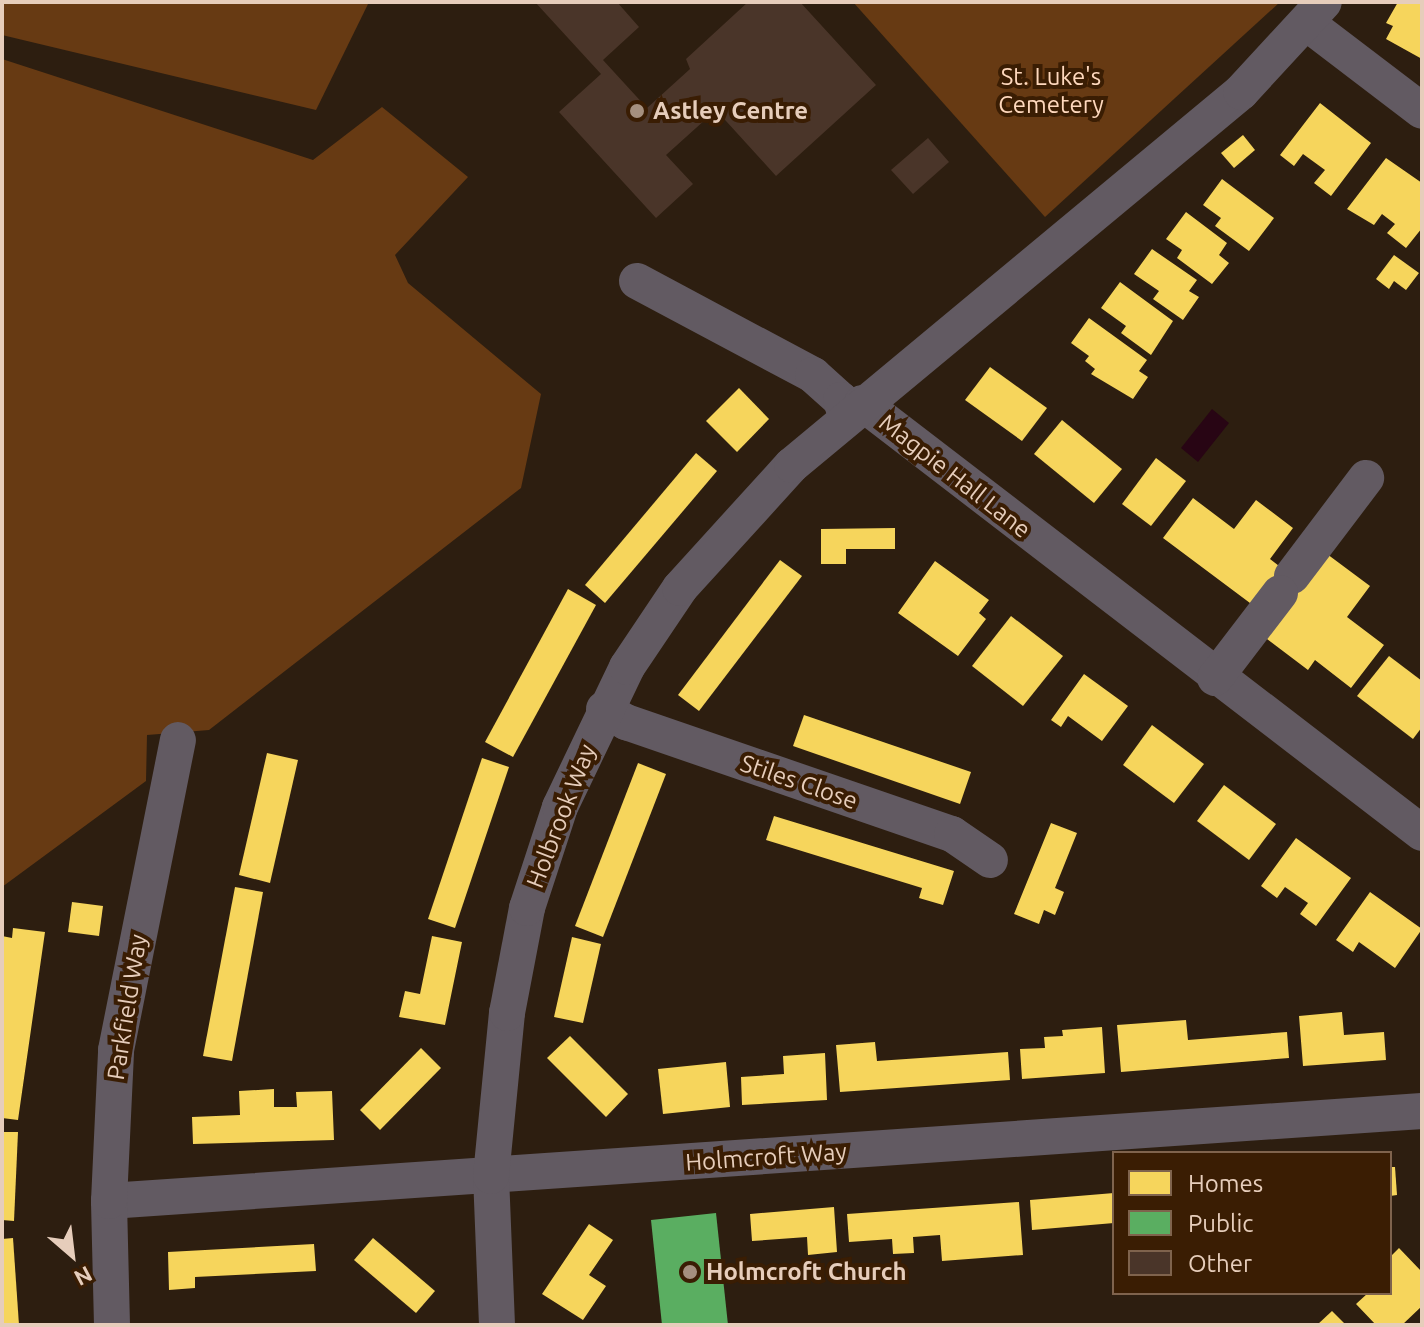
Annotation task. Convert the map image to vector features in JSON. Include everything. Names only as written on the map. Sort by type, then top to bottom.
[{"type":"street","points":[[1316,13],[1422,111]]},
{"type":"street","name":"Magpie Hall Lane","points":[[854,410],[1241,92],[1316,13]]},
{"type":"street","name":"Magpie Hall Lane","points":[[637,281],[813,375],[854,410],[1422,833]]},
{"type":"street","name":"Holbrook Way","points":[[497,1325],[491,1176],[507,1013],[527,908],[560,807],[604,709],[680,588],[792,465],[854,410]]},
{"type":"street","points":[[1215,678],[1366,478]]},
{"type":"street","name":"Stiles Close","points":[[604,709],[626,722],[952,834],[990,860]]},
{"type":"street","name":"Parkfield Way","points":[[112,1325],[109,1201],[116,1050],[178,740]]},
{"type":"street","name":"Holmcroft Way","points":[[109,1201],[1422,1111]]},
{"type":"green space","points":[[2,2],[369,2],[316,110],[2,35]]},
{"type":"green space","name":"St. Luke's Cemetery","points":[[853,2],[1280,2],[1045,217]]},
{"type":"green space","points":[[2,59],[313,160],[382,107],[468,177],[395,255],[408,283],[541,394],[521,488],[209,730],[147,735],[146,781],[2,887]]},
{"type":"shaded area","points":[[1212,409],[1229,423],[1198,462],[1181,448]]},
{"type":"building: Homes","points":[[1398,2],[1422,2],[1422,59],[1386,39],[1393,26],[1386,23]]},
{"type":"building: Homes","points":[[1320,103],[1371,143],[1331,196],[1314,183],[1325,170],[1303,154],[1294,166],[1280,155]]},
{"type":"building: Homes","points":[[1243,135],[1255,150],[1234,168],[1221,153]]},
{"type":"building: Homes","points":[[1386,158],[1422,183],[1422,228],[1406,248],[1387,233],[1395,224],[1382,214],[1374,225],[1347,209]]},
{"type":"building: Homes","points":[[1222,179],[1274,218],[1249,251],[1215,226],[1221,218],[1203,205]]},
{"type":"building: Homes","points":[[1186,212],[1227,243],[1219,255],[1229,263],[1212,284],[1177,258],[1182,250],[1166,239]]},
{"type":"building: Homes","points":[[1152,249],[1197,280],[1189,291],[1199,297],[1183,320],[1153,299],[1159,291],[1134,274]]},
{"type":"building: Homes","points":[[1394,255],[1419,273],[1406,290],[1394,281],[1389,289],[1376,279]]},
{"type":"building: Homes","points":[[1120,282],[1173,321],[1151,355],[1121,333],[1126,326],[1101,308]]},
{"type":"building: Homes","points":[[1089,318],[1147,360],[1139,371],[1148,377],[1133,399],[1091,374],[1095,369],[1085,361],[1089,356],[1071,343]]},
{"type":"building: Homes","points":[[990,367],[1047,408],[1022,441],[965,400]]},
{"type":"building: Homes","points":[[739,388],[769,419],[737,452],[706,421]]},
{"type":"building: Homes","points":[[1062,420],[1122,469],[1094,503],[1034,454]]},
{"type":"building: Homes","points":[[696,453],[717,471],[605,603],[585,585]]},
{"type":"building: Homes","points":[[1156,458],[1186,481],[1151,526],[1122,504]]},
{"type":"building: Homes","points":[[1193,498],[1234,529],[1256,500],[1293,528],[1270,559],[1292,576],[1327,554],[1370,586],[1347,617],[1384,645],[1351,688],[1315,660],[1308,670],[1263,636],[1254,606],[1163,538]]},
{"type":"building: Homes","points":[[895,528],[895,549],[846,549],[846,564],[821,564],[821,529]]},
{"type":"building: Homes","points":[[780,560],[802,576],[699,711],[678,695]]},
{"type":"building: Homes","points":[[935,561],[989,600],[979,613],[986,619],[958,656],[898,613]]},
{"type":"building: Homes","points":[[568,589],[596,605],[513,757],[485,742]]},
{"type":"building: Homes","points":[[1011,616],[1063,656],[1023,706],[972,666]]},
{"type":"building: Homes","points":[[1389,656],[1422,681],[1422,727],[1413,739],[1357,696]]},
{"type":"building: Homes","points":[[1084,674],[1128,706],[1102,741],[1068,716],[1061,727],[1051,720]]},
{"type":"building: Homes","points":[[804,715],[971,772],[960,804],[793,746]]},
{"type":"building: Homes","points":[[1152,725],[1204,764],[1174,803],[1123,765]]},
{"type":"building: Homes","points":[[267,753],[298,760],[270,883],[239,875]]},
{"type":"building: Homes","points":[[482,758],[509,767],[455,928],[428,919]]},
{"type":"building: Homes","points":[[638,763],[666,774],[603,937],[575,926]]},
{"type":"building: Homes","points":[[1224,785],[1276,824],[1249,860],[1197,821]]},
{"type":"building: Homes","points":[[774,816],[954,871],[943,905],[919,898],[922,888],[766,840]]},
{"type":"building: Homes","points":[[1051,823],[1077,833],[1055,888],[1064,892],[1055,915],[1044,910],[1039,924],[1014,914]]},
{"type":"building: Homes","points":[[1296,838],[1351,878],[1316,926],[1300,914],[1308,903],[1285,887],[1277,898],[1261,886]]},
{"type":"building: Homes","points":[[235,887],[263,892],[232,1061],[203,1056]]},
{"type":"building: Homes","points":[[1370,892],[1422,929],[1395,968],[1359,942],[1353,952],[1336,940]]},
{"type":"building: Homes","points":[[72,902],[103,906],[99,936],[68,932]]},
{"type":"building: Homes","points":[[13,928],[45,932],[18,1120],[2,1118],[2,936],[12,938]]},
{"type":"building: Homes","points":[[432,936],[462,942],[445,1025],[399,1017],[405,991],[420,994]]},
{"type":"building: Homes","points":[[572,937],[601,944],[583,1023],[554,1017]]},
{"type":"building: Homes","points":[[1342,1012],[1344,1035],[1384,1032],[1386,1060],[1303,1066],[1299,1016]]},
{"type":"building: Homes","points":[[1186,1020],[1188,1040],[1287,1032],[1289,1058],[1121,1072],[1117,1025]]},
{"type":"building: Homes","points":[[1102,1027],[1105,1073],[1022,1079],[1020,1049],[1045,1048],[1044,1037],[1063,1036],[1062,1030]]},
{"type":"building: Homes","points":[[570,1036],[628,1094],[606,1117],[547,1058]]},
{"type":"building: Homes","points":[[875,1042],[877,1061],[1008,1052],[1010,1080],[840,1092],[836,1045]]},
{"type":"building: Homes","points":[[421,1048],[441,1068],[380,1130],[360,1110]]},
{"type":"building: Homes","points":[[825,1053],[827,1100],[742,1105],[741,1077],[784,1074],[783,1056]]},
{"type":"building: Homes","points":[[726,1062],[730,1107],[663,1114],[658,1069]]},
{"type":"building: Homes","points":[[274,1089],[274,1107],[297,1107],[296,1092],[332,1091],[334,1140],[193,1144],[192,1117],[240,1115],[239,1091]]},
{"type":"building: Homes","points":[[2,1132],[18,1132],[14,1221],[2,1220]]},
{"type":"building: Homes","points":[[1392,1167],[1395,1167],[1397,1195],[1392,1196]]},
{"type":"building: Homes","points":[[1112,1193],[1112,1223],[1032,1230],[1030,1200]]},
{"type":"building: Homes","points":[[1019,1202],[1023,1255],[942,1261],[940,1235],[913,1237],[914,1253],[893,1254],[892,1239],[849,1242],[847,1214]]},
{"type":"building: Homes","points":[[834,1207],[837,1252],[808,1255],[807,1237],[752,1241],[750,1214]]},
{"type":"building: Homes","points":[[589,1224],[613,1240],[589,1275],[606,1286],[583,1320],[542,1294]]},
{"type":"building: Homes","points":[[13,1238],[19,1325],[2,1325],[2,1239]]},
{"type":"building: Homes","points":[[373,1238],[435,1291],[416,1313],[354,1260]]},
{"type":"building: Homes","points":[[314,1244],[316,1271],[195,1277],[195,1288],[169,1290],[168,1252]]},
{"type":"building: Homes","points":[[1399,1248],[1422,1272],[1422,1306],[1402,1325],[1376,1325],[1356,1304],[1366,1295],[1392,1295],[1392,1255]]},
{"type":"building: Homes","points":[[1332,1311],[1346,1325],[1317,1325]]},
{"type":"building: Public","name":"Holmcroft Church","points":[[716,1213],[728,1325],[662,1325],[651,1220]]},
{"type":"building: Other","name":"Astley Centre","points":[[535,2],[617,2],[639,27],[603,60],[647,108],[690,69],[686,59],[748,2],[800,2],[876,85],[776,176],[716,110],[666,155],[693,184],[656,218],[559,112],[601,74]]},
{"type":"building: Other","points":[[928,138],[949,162],[913,194],[891,170]]},
{"type":"place","name":"Astley Centre","points":[[637,111]]},
{"type":"place","name":"Holmcroft Church","points":[[690,1272]]}]
